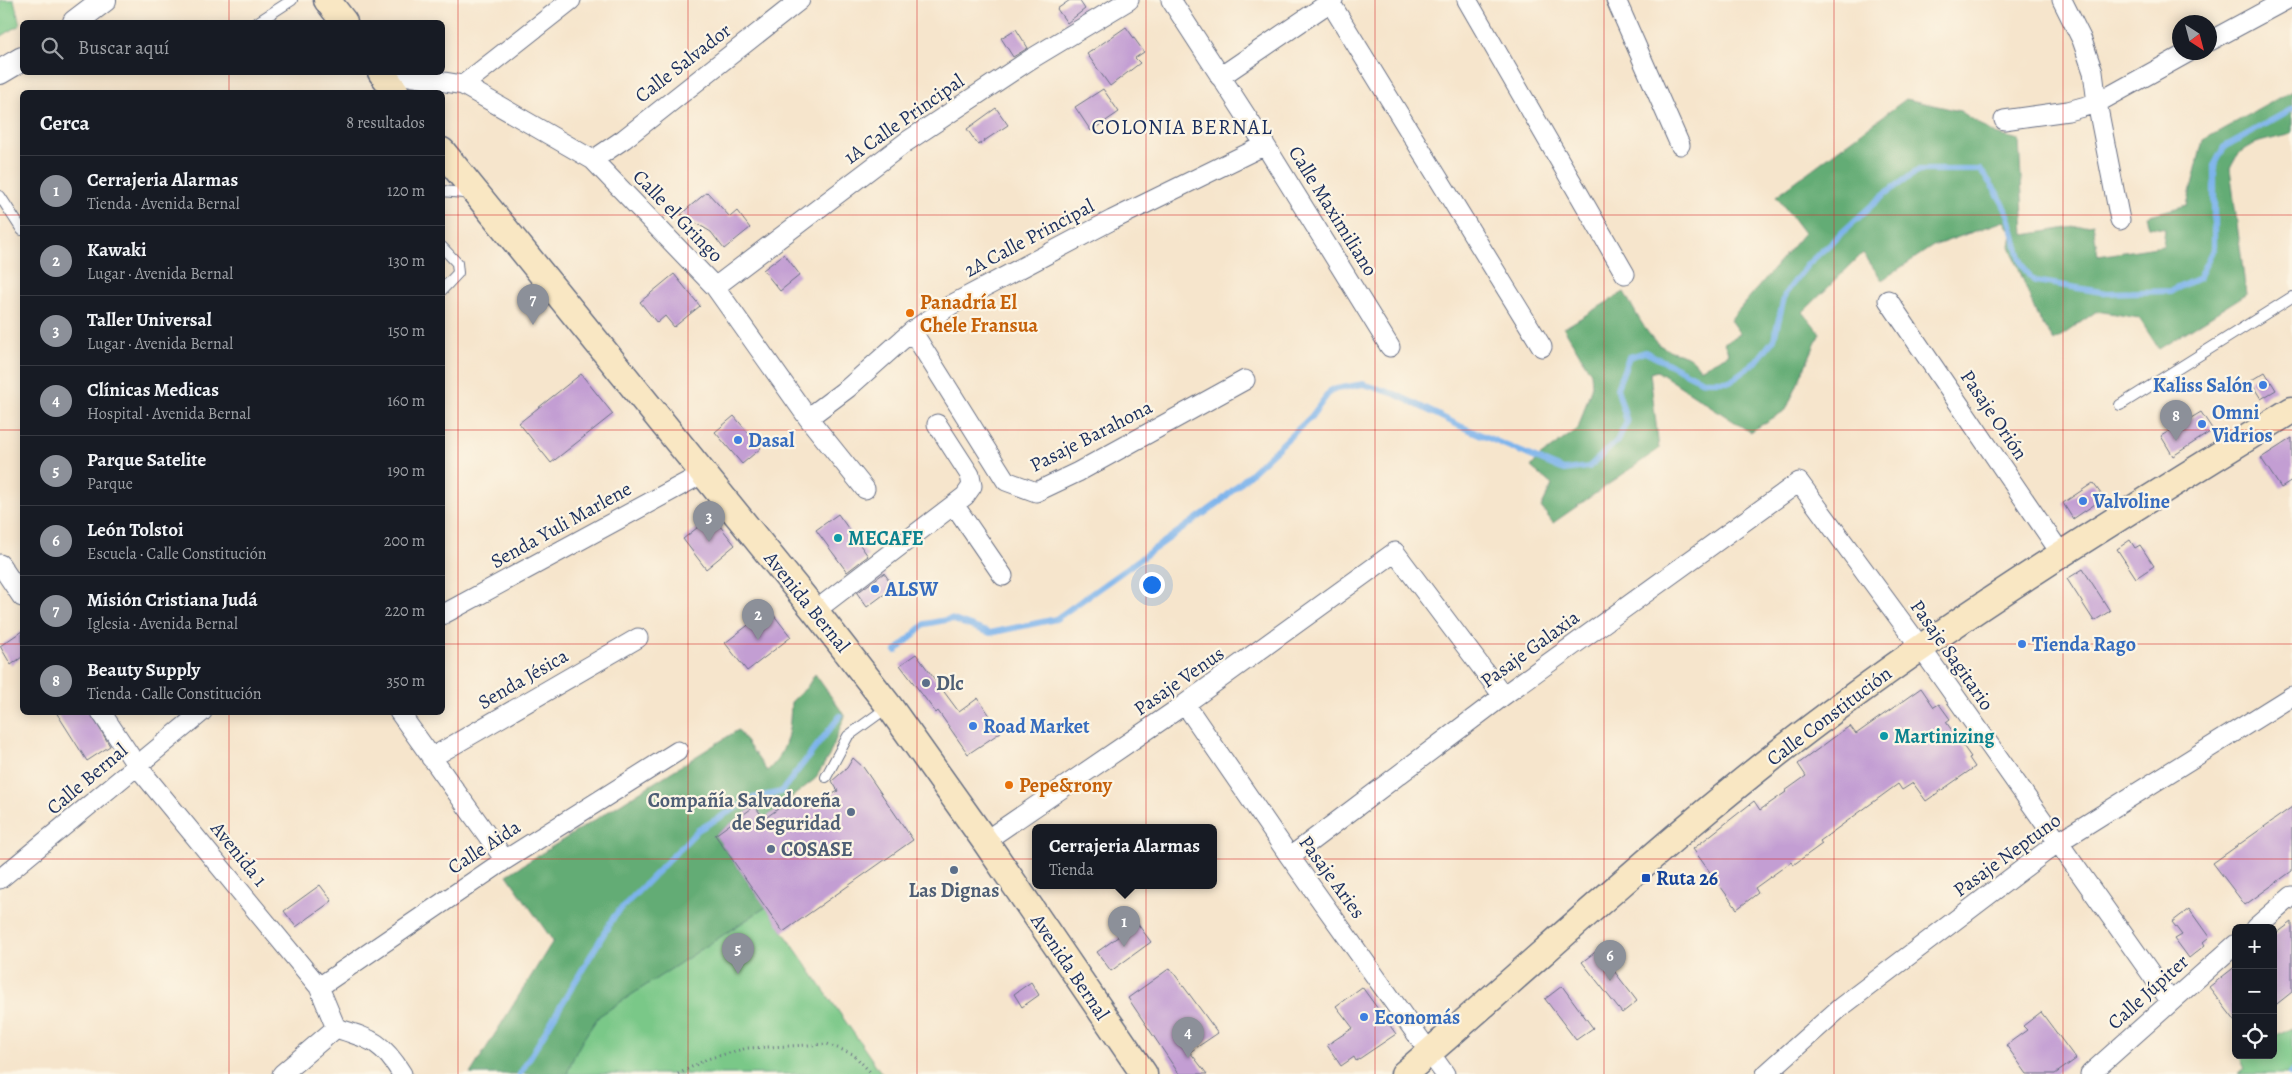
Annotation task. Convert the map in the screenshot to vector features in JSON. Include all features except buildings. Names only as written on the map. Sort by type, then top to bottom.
[{"type":"main road","points":[[327,0],[342,20]]},
{"type":"main road","points":[[385,75],[395,90]]},
{"type":"main road","name":"Avenida Bernal","points":[[445,155],[702,474],[815,611],[889,706],[985,841],[1144,1074]]},
{"type":"main road","name":"Calle Constitución","points":[[1404,1074],[1727,794],[1848,699],[1921,648],[2062,555],[2292,410]]},
{"type":"street","points":[[78,20],[104,0]]},
{"type":"street","points":[[463,85],[571,0]]},
{"type":"street","name":"Calle Salvador","points":[[593,160],[624,139],[800,0]]},
{"type":"street","name":"1A Calle Principal","points":[[715,286],[906,142],[1031,58],[1129,0]]},
{"type":"street","name":"Calle Maximiliano","points":[[1171,0],[1265,145],[1390,346]]},
{"type":"street","points":[[1467,0],[1626,274]]},
{"type":"street","points":[[1616,0],[1680,145]]},
{"type":"street","points":[[2062,0],[2082,40],[2093,72],[2097,103],[2120,220]]},
{"type":"street","points":[[2217,36],[2262,5],[2286,0]]},
{"type":"street","points":[[1220,77],[1331,1],[1542,347]]},
{"type":"street","points":[[0,72],[20,60]]},
{"type":"street","points":[[2004,120],[2068,111],[2097,103],[2175,60]]},
{"type":"street","name":"Calle el Gringo","points":[[401,75],[463,85],[593,160],[715,286],[808,418],[865,489]]},
{"type":"street","name":"2A Calle Principal","points":[[808,418],[848,388],[912,331],[951,305],[1112,220],[1265,145]]},
{"type":"street","name":"Pasaje Orión","points":[[1888,300],[2062,555]]},
{"type":"street","name":"Pasaje Barahona","points":[[912,331],[1006,481],[1036,492],[1078,472],[1245,380]]},
{"type":"street","points":[[815,611],[955,506],[972,486],[971,481],[938,424]]},
{"type":"street","name":"Senda Yuli Marlene","points":[[445,613],[702,474]]},
{"type":"street","name":"Pasaje Sagitario","points":[[1799,482],[1921,648],[2057,844],[2170,1002]]},
{"type":"street","name":"Pasaje Galaxia","points":[[1290,857],[1503,696],[1799,482]]},
{"type":"street","points":[[955,506],[1003,576]]},
{"type":"street","name":"Pasaje Venus","points":[[985,841],[1185,704],[1395,552],[1503,696]]},
{"type":"street","points":[[0,564],[20,595]]},
{"type":"street","name":"Senda Jésica","points":[[431,758],[638,638]]},
{"type":"street","name":"Pasaje Neptuno","points":[[1766,1074],[1841,1007],[2057,844],[2292,696]]},
{"type":"street","name":"Pasaje Aries","points":[[1185,704],[1290,857],[1445,1074]]},
{"type":"street","name":"Avenida 1","points":[[103,715],[137,766],[319,987],[336,1028]]},
{"type":"street","name":"Calle Bernal","points":[[0,879],[198,715]]},
{"type":"street","points":[[401,715],[505,860]]},
{"type":"street","name":"Calle Aida","points":[[319,987],[505,860],[678,751]]},
{"type":"street","points":[[2259,924],[2292,896]]},
{"type":"street","name":"Calle Júpiter","points":[[2090,1074],[2232,948]]},
{"type":"street","points":[[282,1074],[336,1028],[373,1039],[392,1057],[402,1074]]},
{"type":"lane","points":[[261,20],[292,0]]},
{"type":"lane","points":[[445,191],[478,194]]},
{"type":"lane","points":[[0,196],[20,227]]},
{"type":"lane","points":[[445,250],[457,263],[458,273],[445,287]]},
{"type":"lane","points":[[2120,405],[2292,297]]},
{"type":"lane","points":[[826,777],[848,736],[889,706]]},
{"type":"path","points":[[678,1074],[707,1059],[747,1048],[827,1044],[853,1054],[872,1074]]},
{"type":"green space","points":[[0,0],[14,0],[20,25],[0,37]]},
{"type":"green space","points":[[2292,91],[2292,134],[2248,147],[2235,159],[2230,168],[2246,294],[2159,349],[2139,318],[2097,311],[2054,341],[2037,316],[2010,246],[2012,234],[2004,221],[1933,246],[1882,280],[1863,253],[1803,312],[1820,333],[1786,410],[1750,432],[1657,371],[1650,373],[1659,449],[1553,523],[1541,507],[1552,485],[1531,467],[1539,457],[1578,429],[1592,385],[1591,373],[1564,328],[1624,292],[1646,329],[1661,346],[1687,356],[1700,369],[1729,354],[1724,343],[1740,334],[1730,320],[1804,233],[1776,196],[1906,99],[1960,111],[1995,134],[2019,140],[2024,235],[2093,224],[2098,256],[2163,246],[2165,229],[2149,227],[2146,216],[2187,205],[2203,140]]},
{"type":"green space","points":[[815,674],[845,716],[829,756],[815,779],[764,819],[755,806],[715,835],[766,907],[599,1016],[573,1058],[567,1074],[470,1074],[553,941],[507,875],[738,730],[767,771],[784,748],[789,731],[791,702],[807,687]]},
{"type":"green space","points":[[766,907],[882,1074],[567,1074],[573,1058],[599,1016]]},
{"type":"green space","points":[[2292,1027],[2292,1074],[2238,1074],[2245,1069],[2241,1059],[2277,1059],[2277,1035]]},
{"type":"waterway","points":[[896,651],[925,624],[951,619],[990,633],[1056,619],[1220,502],[1311,417],[1331,390],[1363,384],[1395,394],[1460,426],[1564,470],[1589,467],[1617,441],[1627,422],[1617,388],[1629,357],[1645,352],[1703,381],[1730,381],[1756,362],[1774,339],[1785,294],[1808,264],[1883,195],[1919,170],[1980,170],[2004,206],[2010,220],[2021,260],[2025,269],[2036,281],[2107,293],[2171,291],[2199,278],[2214,247],[2214,166],[2224,147],[2292,109]]},
{"type":"waterway","points":[[520,1074],[615,915],[698,830],[753,798],[781,792],[840,716]]},
{"type":"place","name":"Panadría El Chele Fransua","points":[[910,313]]},
{"type":"place","name":"Misión Cristiana Judá","points":[[533,325]]},
{"type":"place","name":"Kaliss Salón","points":[[2263,385]]},
{"type":"place","name":"Omni Vidrios","points":[[2202,424]]},
{"type":"place","name":"Dasal","points":[[738,440]]},
{"type":"place","name":"Beauty Supply","points":[[2176,441]]},
{"type":"place","name":"Valvoline","points":[[2083,501]]},
{"type":"place","name":"MECAFE","points":[[838,538]]},
{"type":"place","name":"Taller Universal","points":[[709,542]]},
{"type":"place","name":"ALSW","points":[[875,589]]},
{"type":"place","name":"Kawaki","points":[[758,640]]},
{"type":"place","name":"Tienda Rago","points":[[2022,644]]},
{"type":"place","name":"Dlc","points":[[926,683]]},
{"type":"place","name":"Road Market","points":[[973,726]]},
{"type":"place","name":"Martinizing","points":[[1884,736]]},
{"type":"place","name":"Pepe&rony","points":[[1009,785]]},
{"type":"place","name":"Compañía Salvadoreña de Seguridad","points":[[851,812]]},
{"type":"place","name":"COSASE","points":[[771,849]]},
{"type":"place","name":"Las Dignas","points":[[954,870]]},
{"type":"place","name":"Ruta 26","points":[[1646,878]]},
{"type":"place","name":"Cerrajeria Alarmas","points":[[1124,947]]},
{"type":"place","name":"Parque Satelite","points":[[738,974]]},
{"type":"place","name":"León Tolstoi","points":[[1610,981]]},
{"type":"place","name":"Economás","points":[[1364,1017]]},
{"type":"place","name":"Clínicas Medicas","points":[[1188,1058]]},
{"type":"district","name":"COLONIA BERNAL","points":[[1182,127]]}]
